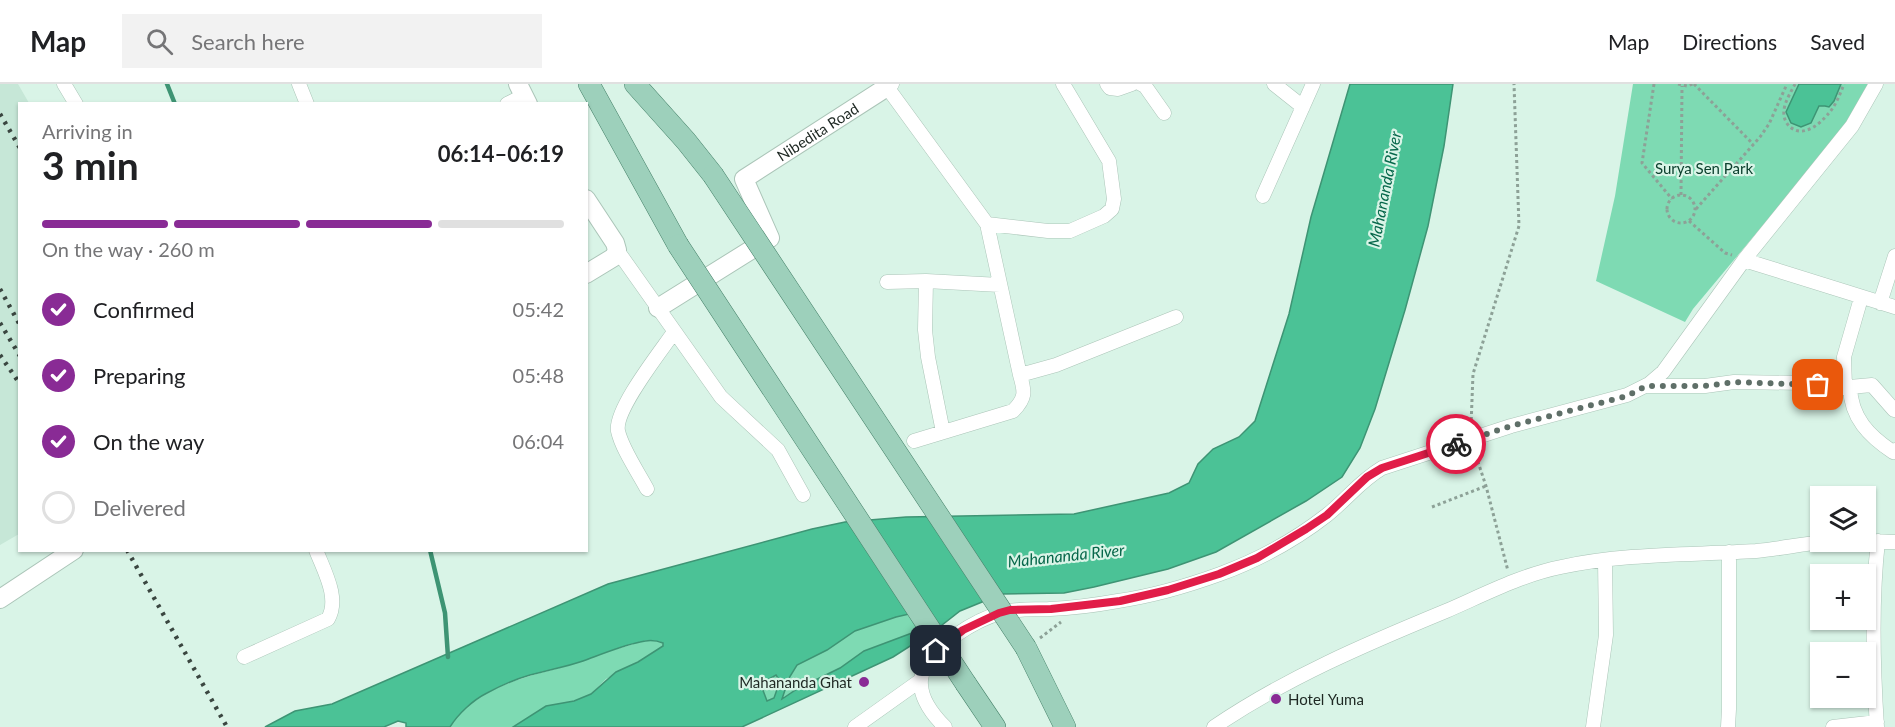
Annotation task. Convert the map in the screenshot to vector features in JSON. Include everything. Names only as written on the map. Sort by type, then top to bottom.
[{"type":"main road","points":[[589,84],[678,245],[995,727]]},
{"type":"main road","points":[[635,84],[713,175],[1026,648],[1065,727]]},
{"type":"street","points":[[64,84],[75,102]]},
{"type":"street","points":[[300,84],[306,102]]},
{"type":"street","points":[[987,224],[1048,231],[1070,231],[1104,216],[1112,209],[1114,199],[1109,161],[1063,84]]},
{"type":"street","points":[[1107,84],[1110,88],[1118,89],[1132,84]]},
{"type":"street","points":[[1141,84],[1145,86],[1164,113]]},
{"type":"street","points":[[1274,84],[1303,107]]},
{"type":"street","points":[[1263,196],[1313,84]]},
{"type":"street","points":[[945,727],[928,709],[922,692],[921,680],[923,670],[936,651],[963,630],[1010,610],[1083,606],[1120,601],[1168,590],[1219,574],[1257,558],[1327,515],[1367,477],[1382,468],[1521,423],[1627,396],[1646,386],[1663,372],[1744,260],[1852,126],[1876,84]]},
{"type":"street","points":[[889,85],[987,224],[1024,390],[1022,403],[1013,411],[914,441]]},
{"type":"street","name":"Nibedita Road","points":[[658,308],[770,238],[744,179],[889,85]]},
{"type":"street","points":[[588,202],[615,243],[617,250],[721,397],[777,450],[803,495]]},
{"type":"street","points":[[588,273],[614,257],[617,250]]},
{"type":"street","points":[[1880,303],[1895,256]]},
{"type":"street","points":[[1744,260],[1895,307]]},
{"type":"street","points":[[887,282],[926,281],[1000,285]]},
{"type":"street","points":[[926,281],[928,357],[943,432]]},
{"type":"street","points":[[1861,298],[1844,357],[1847,387],[1856,414],[1865,429],[1879,443],[1893,452],[1895,450]]},
{"type":"street","points":[[1020,375],[1056,365],[1176,316]]},
{"type":"street","points":[[647,489],[617,429],[626,401],[674,332]]},
{"type":"street","points":[[1646,386],[1705,386],[1734,382],[1806,383],[1838,388],[1872,385],[1894,410]]},
{"type":"street","points":[[1876,541],[1895,542]]},
{"type":"street","points":[[1214,727],[1254,701],[1326,663],[1400,629],[1538,572],[1635,556],[1729,552],[1810,544]]},
{"type":"street","points":[[0,599],[71,552]]},
{"type":"street","points":[[244,657],[328,619],[333,611],[333,599],[317,552]]},
{"type":"street","points":[[1728,727],[1729,552]]},
{"type":"street","points":[[1833,727],[1877,725],[1872,552]]},
{"type":"street","points":[[1593,727],[1606,635],[1605,560]]},
{"type":"street","points":[[855,727],[921,680]]},
{"type":"path","points":[[1511,583],[1486,486],[1470,439],[1473,374],[1519,226],[1514,84]]},
{"type":"path","points":[[1654,84],[1641,162],[1672,199]]},
{"type":"path","points":[[1681,195],[1680,85],[1693,84],[1754,144]]},
{"type":"path","points":[[1696,209],[1691,199],[1681,195],[1672,199],[1666,209],[1671,220],[1681,224],[1689,221],[1696,209],[1769,124],[1787,84]]},
{"type":"path","points":[[1795,84],[1785,106],[1784,117],[1794,130],[1804,131],[1827,116],[1834,107],[1844,84]]},
{"type":"path","points":[[1689,221],[1725,253]]},
{"type":"path","points":[[1432,507],[1486,486]]},
{"type":"path","points":[[1026,648],[1083,606]]},
{"type":"shaded area","points":[[0,84],[18,84],[28,102],[18,102],[18,535],[0,545]]},
{"type":"green space","name":"Surya Sen Park","points":[[1633,84],[1869,84],[1849,122],[1693,309],[1685,322],[1596,281],[1615,196]]},
{"type":"green space","points":[[909,614],[928,627],[864,651],[840,668],[781,699],[797,665],[827,650],[855,631]]},
{"type":"green space","points":[[641,641],[658,641],[663,643],[663,646],[606,679],[591,694],[574,701],[546,707],[513,727],[450,727],[473,702],[504,685]]},
{"type":"green space","points":[[776,675],[780,681],[774,698],[767,701],[761,683]]},
{"type":"water","name":"Mahananda River","points":[[1350,84],[1453,84],[1444,146],[1428,226],[1375,409],[1360,448],[1342,477],[1306,501],[1216,552],[1168,569],[1064,593],[1002,594],[960,611],[937,629],[893,657],[742,727],[513,727],[546,706],[574,701],[591,694],[616,672],[638,662],[663,646],[663,643],[657,641],[643,641],[577,663],[530,675],[492,690],[476,699],[450,727],[406,727],[406,723],[398,721],[384,727],[265,727],[295,711],[332,704],[608,584],[812,529],[845,522],[906,517],[1074,514],[1169,493],[1189,483],[1198,464],[1213,449],[1239,437],[1255,421],[1289,314],[1311,217]],"holes":[[[909,614],[928,627],[864,651],[840,668],[782,699],[789,678],[797,665],[827,650],[855,631]],[[776,675],[780,681],[774,698],[767,701],[761,685]]]},
{"type":"water","points":[[1799,84],[1841,84],[1829,107],[1819,106],[1811,123],[1801,127],[1791,123],[1786,112]]},
{"type":"waterway","points":[[167,84],[174,102]]},
{"type":"waterway","points":[[430,552],[445,613],[448,657]]},
{"type":"railway","points":[[0,114],[18,145]]},
{"type":"railway","points":[[0,289],[18,321]]},
{"type":"railway","points":[[0,323],[18,353]]},
{"type":"railway","points":[[0,355],[18,381]]},
{"type":"railway","points":[[128,552],[227,727]]},
{"type":"way so far","points":[[1456,444],[1511,426],[1627,396],[1646,386],[1713,386],[1725,382],[1818,385]]},
{"type":"place","name":"Mahananda Ghat","points":[[864,682]]},
{"type":"place","name":"Hotel Yuma","points":[[1276,699]]},
{"type":"route","points":[[936,651],[963,630],[1010,610],[1051,609],[1120,601],[1168,590],[1219,574],[1257,558],[1306,529],[1327,515],[1367,477],[1382,468],[1456,444]]}]
